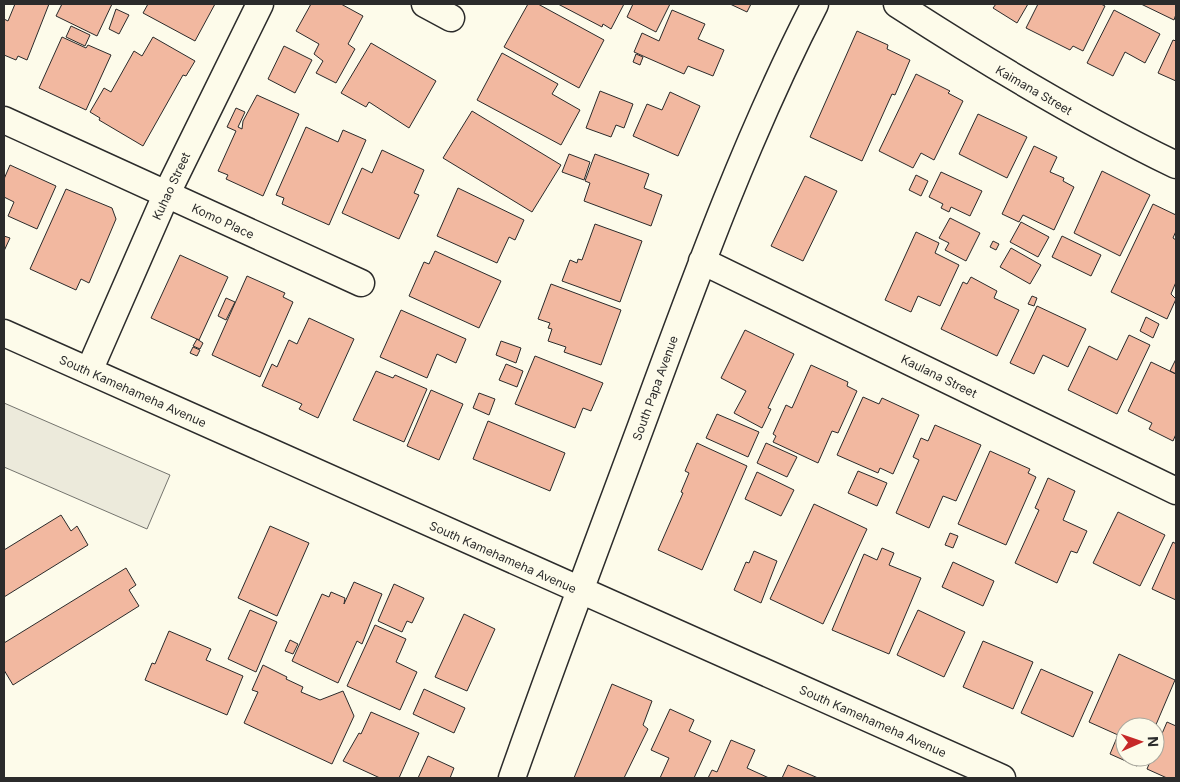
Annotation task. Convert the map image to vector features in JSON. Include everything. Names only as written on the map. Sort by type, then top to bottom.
[{"type":"street","name":"Kuhao Street","points":[[90,371],[166,195],[260,4]]},
{"type":"street","points":[[425,4],[451,18]]},
{"type":"street","name":"South Papa Avenue","points":[[512,778],[553,662],[702,261],[731,188],[814,4]]},
{"type":"street","name":"Kaimana Street","points":[[898,4],[995,67],[1109,133],[1176,165]]},
{"type":"street","name":"Komo Place","points":[[4,120],[361,283]]},
{"type":"street","name":"Kaulana Street","points":[[702,261],[1176,491]]},
{"type":"street","name":"South Kamehameha Avenue","points":[[4,333],[580,592],[1002,778]]},
{"type":"shaded area","points":[[4,403],[170,475],[147,529],[4,467]]},
{"type":"building","points":[[15,4],[49,4],[27,60],[18,56],[16,60],[4,55],[4,19],[8,21]]},
{"type":"building","points":[[62,4],[112,4],[97,36],[56,16]]},
{"type":"building","points":[[148,4],[215,4],[195,41],[143,13]]},
{"type":"building","points":[[311,4],[341,4],[363,16],[348,44],[355,49],[336,83],[316,73],[323,61],[314,54],[319,44],[296,31]]},
{"type":"building","points":[[528,4],[538,4],[604,40],[579,88],[504,47]]},
{"type":"building","points":[[558,4],[624,4],[611,29],[603,24],[602,27]]},
{"type":"building","points":[[633,4],[670,4],[656,32],[627,17]]},
{"type":"building","points":[[730,4],[751,4],[747,12]]},
{"type":"building","points":[[996,4],[1028,4],[1017,23],[993,8]]},
{"type":"building","points":[[1038,4],[1101,4],[1105,6],[1083,51],[1073,46],[1070,50],[1026,28]]},
{"type":"building","points":[[1141,4],[1176,4],[1174,20]]},
{"type":"building","points":[[116,9],[129,15],[119,34],[109,29]]},
{"type":"building","points":[[672,10],[705,24],[698,39],[724,50],[713,76],[688,66],[684,74],[634,52],[642,33],[659,41]]},
{"type":"building","points":[[1114,10],[1160,34],[1145,63],[1125,52],[1113,76],[1087,63]]},
{"type":"building","points":[[71,26],[90,35],[85,46],[66,37]]},
{"type":"building","points":[[857,31],[888,45],[887,49],[910,60],[895,95],[892,94],[862,161],[810,137]]},
{"type":"building","points":[[62,37],[86,48],[88,45],[111,55],[86,110],[39,88]]},
{"type":"building","points":[[153,37],[195,61],[186,76],[183,75],[143,146],[99,120],[100,118],[90,112],[104,88],[111,92],[134,51],[142,56]]},
{"type":"building","points":[[1173,40],[1176,41],[1176,81],[1158,73]]},
{"type":"building","points":[[371,43],[436,81],[409,128],[369,102],[366,107],[341,93]]},
{"type":"building","points":[[284,46],[312,60],[295,93],[268,79]]},
{"type":"building","points":[[502,53],[558,84],[552,94],[580,110],[561,145],[477,100]]},
{"type":"building","points":[[636,54],[643,57],[640,65],[633,62]]},
{"type":"building","points":[[916,74],[950,91],[948,93],[963,101],[934,160],[921,153],[913,168],[879,151]]},
{"type":"building","points":[[600,91],[633,104],[624,128],[616,125],[611,137],[586,128]]},
{"type":"building","points":[[670,92],[700,106],[678,156],[633,136],[647,104],[662,110]]},
{"type":"building","points":[[257,95],[299,114],[263,196],[226,179],[228,175],[218,171],[236,131],[227,127],[236,108],[245,112],[238,127],[242,129],[243,121]]},
{"type":"building","points":[[472,111],[561,165],[532,212],[443,158]]},
{"type":"building","points":[[978,114],[1027,137],[1007,178],[959,154]]},
{"type":"building","points":[[306,127],[338,142],[343,130],[366,140],[329,225],[282,204],[284,198],[276,195]]},
{"type":"building","points":[[1034,146],[1057,157],[1050,172],[1064,178],[1063,181],[1074,187],[1054,230],[1023,215],[1019,222],[1002,214]]},
{"type":"building","points":[[382,150],[424,170],[414,193],[419,195],[399,239],[342,213],[362,168],[372,173]]},
{"type":"building","points":[[569,154],[590,162],[584,180],[562,172]]},
{"type":"building","points":[[595,154],[649,174],[644,188],[662,195],[651,226],[584,201],[590,183],[585,181]]},
{"type":"building","points":[[10,165],[56,186],[37,229],[8,216],[14,202],[4,197],[4,179]]},
{"type":"building","points":[[1102,171],[1150,195],[1120,256],[1074,233]]},
{"type":"building","points":[[941,172],[982,191],[970,216],[951,207],[949,212],[941,208],[943,204],[929,197]]},
{"type":"building","points":[[916,175],[928,181],[921,196],[909,190]]},
{"type":"building","points":[[805,176],[837,191],[803,261],[771,246]]},
{"type":"building","points":[[458,188],[524,220],[515,240],[509,237],[497,263],[437,236]]},
{"type":"building","points":[[66,189],[112,208],[116,219],[89,283],[81,279],[76,290],[30,269]]},
{"type":"building","points":[[1153,204],[1176,215],[1176,231],[1173,238],[1176,240],[1176,282],[1171,294],[1176,299],[1167,319],[1111,292]]},
{"type":"building","points":[[950,218],[980,233],[966,261],[945,250],[949,243],[939,238]]},
{"type":"building","points":[[1021,222],[1049,237],[1038,257],[1010,242]]},
{"type":"building","points":[[595,224],[642,241],[620,302],[562,281],[570,260],[577,263],[578,259],[582,260]]},
{"type":"building","points":[[916,232],[939,243],[935,253],[959,265],[940,306],[918,296],[911,312],[885,300]]},
{"type":"building","points":[[4,236],[10,238],[4,251]]},
{"type":"building","points":[[1062,236],[1101,255],[1091,276],[1052,257]]},
{"type":"building","points":[[993,241],[999,244],[996,250],[990,247]]},
{"type":"building","points":[[1011,248],[1041,265],[1030,284],[1000,267]]},
{"type":"building","points":[[435,251],[501,281],[479,328],[409,296],[424,262],[429,264]]},
{"type":"building","points":[[180,255],[228,277],[199,340],[151,318]]},
{"type":"building","points":[[247,276],[285,293],[283,297],[293,302],[260,377],[212,355]]},
{"type":"building","points":[[971,277],[997,291],[994,298],[1019,310],[997,356],[941,329],[963,282],[967,284]]},
{"type":"building","points":[[551,284],[621,310],[601,365],[564,352],[566,347],[548,341],[552,329],[548,328],[550,323],[538,319]]},
{"type":"building","points":[[1032,296],[1037,298],[1034,306],[1028,304]]},
{"type":"building","points":[[226,298],[235,302],[226,320],[218,316]]},
{"type":"building","points":[[1037,306],[1086,329],[1068,367],[1043,355],[1034,374],[1010,363]]},
{"type":"building","points":[[401,310],[466,339],[456,363],[437,354],[427,378],[380,357]]},
{"type":"building","points":[[1146,317],[1159,324],[1153,338],[1140,331]]},
{"type":"building","points":[[309,318],[354,339],[318,418],[299,409],[302,404],[262,386],[272,364],[277,367],[289,340],[297,344]]},
{"type":"building","points":[[745,330],[794,354],[768,408],[771,409],[762,428],[734,413],[746,391],[721,378]]},
{"type":"building","points":[[1129,335],[1150,345],[1117,414],[1068,390],[1089,346],[1117,360]]},
{"type":"building","points":[[197,339],[203,343],[200,349],[193,346]]},
{"type":"building","points":[[501,341],[521,348],[516,363],[496,355]]},
{"type":"building","points":[[193,347],[200,350],[197,356],[190,353]]},
{"type":"building","points":[[535,356],[603,383],[591,411],[583,408],[575,428],[515,404]]},
{"type":"building","points":[[1176,359],[1176,374],[1170,371]]},
{"type":"building","points":[[1151,362],[1176,374],[1176,434],[1173,441],[1149,429],[1152,423],[1128,411]]},
{"type":"building","points":[[506,364],[523,371],[517,387],[499,380]]},
{"type":"building","points":[[811,365],[848,382],[847,386],[857,391],[838,433],[832,431],[818,463],[773,442],[776,436],[773,434],[786,405],[792,408]]},
{"type":"building","points":[[376,371],[393,378],[395,375],[427,389],[404,442],[353,420]]},
{"type":"building","points":[[431,390],[463,404],[439,460],[407,446]]},
{"type":"building","points":[[479,393],[495,399],[489,415],[473,408]]},
{"type":"building","points":[[863,397],[879,404],[882,398],[919,415],[893,474],[880,468],[878,473],[837,455]]},
{"type":"building","points":[[717,414],[759,432],[748,457],[706,438]]},
{"type":"building","points":[[488,421],[565,453],[550,491],[473,459]]},
{"type":"building","points":[[935,425],[981,445],[956,501],[943,496],[929,528],[896,513],[919,460],[913,457],[921,438],[928,441]]},
{"type":"building","points":[[697,443],[747,466],[702,570],[658,550],[683,493],[681,492],[689,473],[685,471]]},
{"type":"building","points":[[766,443],[797,457],[787,477],[757,463]]},
{"type":"building","points":[[990,451],[1030,469],[1028,473],[1036,477],[1006,545],[958,524]]},
{"type":"building","points":[[858,471],[887,483],[877,506],[848,493]]},
{"type":"building","points":[[757,472],[794,490],[781,516],[745,499]]},
{"type":"building","points":[[1048,478],[1075,491],[1063,520],[1087,531],[1077,553],[1071,551],[1057,583],[1015,563],[1039,510],[1035,508]]},
{"type":"building","points":[[814,504],[867,529],[823,624],[770,599]]},
{"type":"building","points":[[1118,512],[1165,535],[1140,586],[1093,563]]},
{"type":"building","points":[[61,515],[71,531],[77,526],[88,545],[4,597],[4,550]]},
{"type":"building","points":[[270,526],[309,543],[277,616],[238,598]]},
{"type":"building","points":[[950,533],[958,536],[953,548],[945,545]]},
{"type":"building","points":[[1173,542],[1176,544],[1176,600],[1152,589]]},
{"type":"building","points":[[882,548],[894,553],[889,565],[921,578],[889,654],[832,630],[864,554],[877,560]]},
{"type":"building","points":[[754,551],[777,561],[761,603],[734,590],[746,562],[749,563]]},
{"type":"building","points":[[953,562],[994,581],[983,606],[942,587]]},
{"type":"building","points":[[126,568],[136,585],[129,590],[139,606],[13,685],[4,670],[4,643]]},
{"type":"building","points":[[354,582],[382,594],[362,644],[357,641],[338,683],[292,661],[322,594],[329,597],[331,592],[345,598],[344,604]]},
{"type":"building","points":[[394,584],[424,598],[412,623],[407,621],[402,632],[378,621]]},
{"type":"building","points":[[250,610],[277,622],[256,672],[228,659]]},
{"type":"building","points":[[918,610],[965,632],[944,677],[897,655]]},
{"type":"building","points":[[464,614],[495,629],[467,691],[435,677]]},
{"type":"building","points":[[375,625],[406,639],[396,662],[417,672],[400,710],[347,686]]},
{"type":"building","points":[[169,631],[211,649],[206,660],[243,676],[227,715],[145,680],[152,663],[155,664]]},
{"type":"building","points":[[290,640],[298,644],[293,654],[285,651]]},
{"type":"building","points":[[983,641],[1033,662],[1013,709],[963,687]]},
{"type":"building","points":[[1119,654],[1175,680],[1159,717],[1115,717],[1115,734],[1089,722]]},
{"type":"building","points":[[263,665],[303,687],[301,692],[320,700],[343,691],[354,716],[332,764],[244,723],[258,692],[252,690]]},
{"type":"building","points":[[1041,669],[1093,692],[1073,737],[1021,713]]},
{"type":"building","points":[[612,684],[652,701],[643,725],[648,729],[624,778],[574,778]]},
{"type":"building","points":[[424,689],[465,708],[454,733],[413,714]]},
{"type":"building","points":[[670,709],[694,720],[689,731],[711,741],[694,778],[660,778],[669,758],[651,750]]},
{"type":"building","points":[[371,712],[419,733],[399,778],[380,778],[343,761],[359,733],[361,734]]},
{"type":"building","points":[[1167,722],[1176,726],[1176,778],[1167,778],[1147,769],[1148,767],[1165,767],[1165,727]]},
{"type":"building","points":[[731,740],[755,750],[747,768],[769,778],[708,778],[712,770],[717,772]]},
{"type":"building","points":[[1115,742],[1115,756],[1110,754]]},
{"type":"building","points":[[428,756],[454,768],[450,778],[418,778]]},
{"type":"building","points":[[788,765],[818,778],[782,778]]}]
